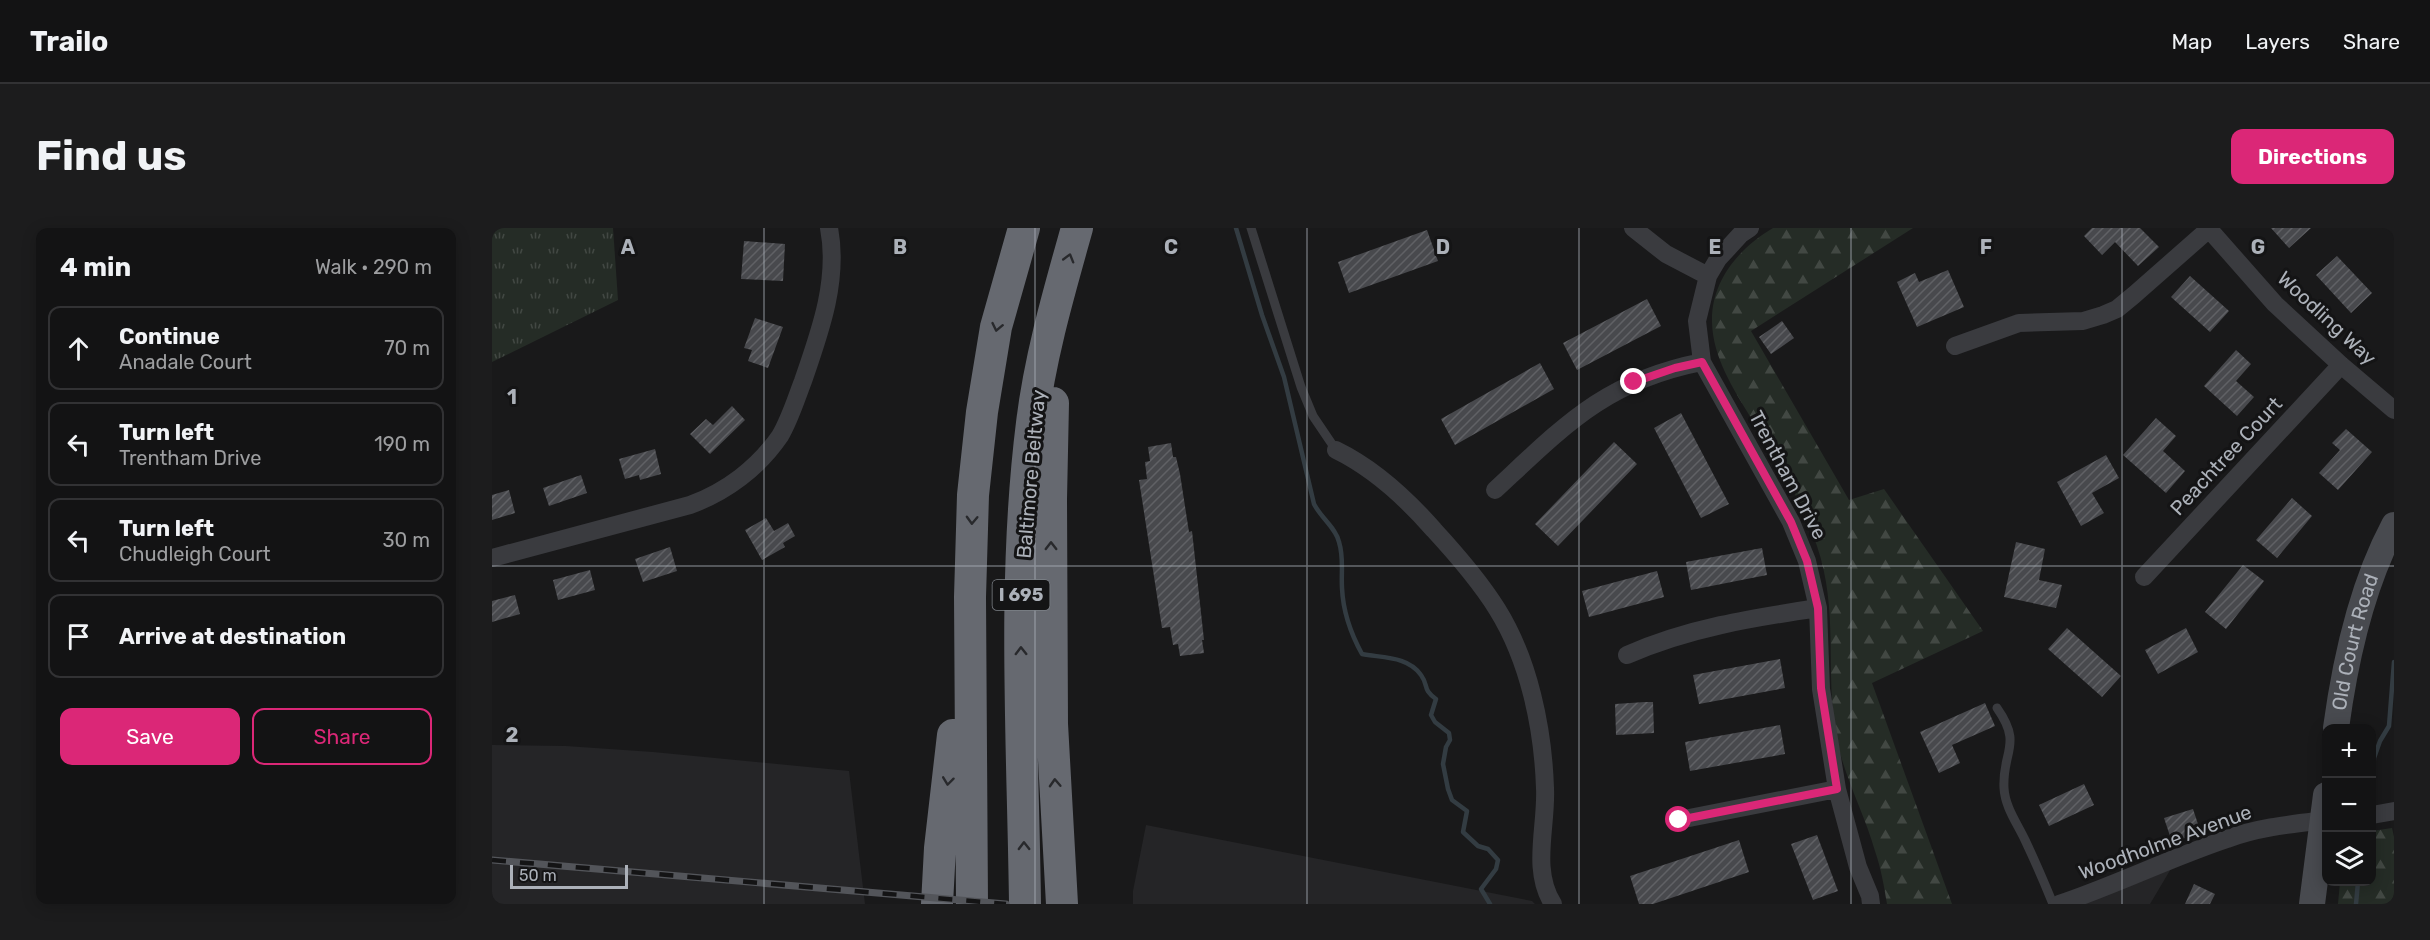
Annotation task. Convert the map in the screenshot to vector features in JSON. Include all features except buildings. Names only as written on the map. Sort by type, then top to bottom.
[{"type":"highway","name":"I 695","points":[[972,904],[970,597],[973,495],[982,411],[996,327],[1024,228]]},
{"type":"highway","name":"Baltimore Beltway","points":[[1025,904],[1021,601],[1025,498],[1032,421],[1047,341],[1077,228]]},
{"type":"highway","points":[[1060,288],[1053,412],[1050,603],[1052,724],[1062,904]]},
{"type":"highway","points":[[937,904],[940,848],[970,597]]},
{"type":"main road","name":"Old Court Road","points":[[2337,724],[2345,668],[2367,591],[2394,525]]},
{"type":"main road","points":[[2312,904],[2323,832]]},
{"type":"street","points":[[492,558],[690,505],[720,492],[752,468],[780,435],[793,408],[819,336],[830,284],[829,228]]},
{"type":"street","points":[[1633,228],[1666,254],[1708,276]]},
{"type":"street","name":"Trentham Drive","points":[[1750,228],[1741,234],[1718,259],[1708,276],[1697,321],[1702,362],[1791,522],[1807,561],[1818,608],[1821,688],[1837,789],[1871,904]]},
{"type":"street","points":[[1955,346],[2019,323],[2084,321],[2117,309],[2209,228]]},
{"type":"street","name":"Woodling Way","points":[[2209,228],[2275,303],[2341,365],[2394,410]]},
{"type":"street","points":[[1495,490],[1564,426],[1599,400],[1649,376],[1702,362]]},
{"type":"street","name":"Peachtree Court","points":[[2144,577],[2341,365]]},
{"type":"street","points":[[1336,450],[1351,457],[1392,486],[1413,506],[1477,580],[1497,610],[1513,641],[1527,680],[1543,760],[1545,826],[1541,869],[1547,895],[1553,904]]},
{"type":"street","points":[[1627,655],[1656,642],[1696,630],[1818,608]]},
{"type":"street","points":[[1679,820],[1837,789]]},
{"type":"street","points":[[2376,813],[2394,811]]},
{"type":"street","name":"Woodholme Avenue","points":[[2059,904],[2227,838],[2265,828],[2322,820]]},
{"type":"lane","points":[[1251,228],[1301,387],[1313,416],[1336,450]]},
{"type":"lane","points":[[1997,708],[2011,734],[2011,745],[2004,776],[2008,806],[2053,904]]},
{"type":"shaded area","points":[[492,745],[566,746],[653,752],[849,771],[865,904],[492,904]]},
{"type":"shaded area","points":[[1146,825],[1532,901],[1535,904],[1133,904],[1133,891]]},
{"type":"shaded area","points":[[2172,867],[2150,904],[2078,904]]},
{"type":"green space","points":[[492,228],[613,228],[618,300],[492,362]]},
{"type":"green space","points":[[1773,228],[1913,228],[1751,331],[1849,500],[1884,489],[1983,631],[1872,683],[1952,904],[1887,904],[1877,857],[1844,765],[1836,735],[1831,688],[1828,594],[1817,546],[1796,496],[1731,384],[1716,348],[1712,322],[1713,307],[1722,280],[1738,256]]},
{"type":"green space","points":[[2392,828],[2394,904],[2338,904],[2340,886],[2376,886],[2376,830]]},
{"type":"waterway","points":[[1236,228],[1262,315],[1284,377],[1314,504],[1335,532],[1341,548],[1343,597],[1351,630],[1362,654],[1409,664],[1421,675],[1427,690],[1436,699],[1431,715],[1435,722],[1449,733],[1450,740],[1446,747],[1443,764],[1448,789],[1452,800],[1467,811],[1463,832],[1478,846],[1488,849],[1498,860],[1496,869],[1481,889],[1490,904]]},
{"type":"waterway","points":[[2372,778],[2374,758],[2389,726],[2394,662]]},
{"type":"waterway","points":[[2356,904],[2358,886]]},
{"type":"railway","points":[[492,860],[1006,904]]},
{"type":"route","points":[[1634,382],[1675,368],[1702,362],[1791,522],[1807,561],[1818,608],[1821,688],[1837,789],[1679,820]]}]
